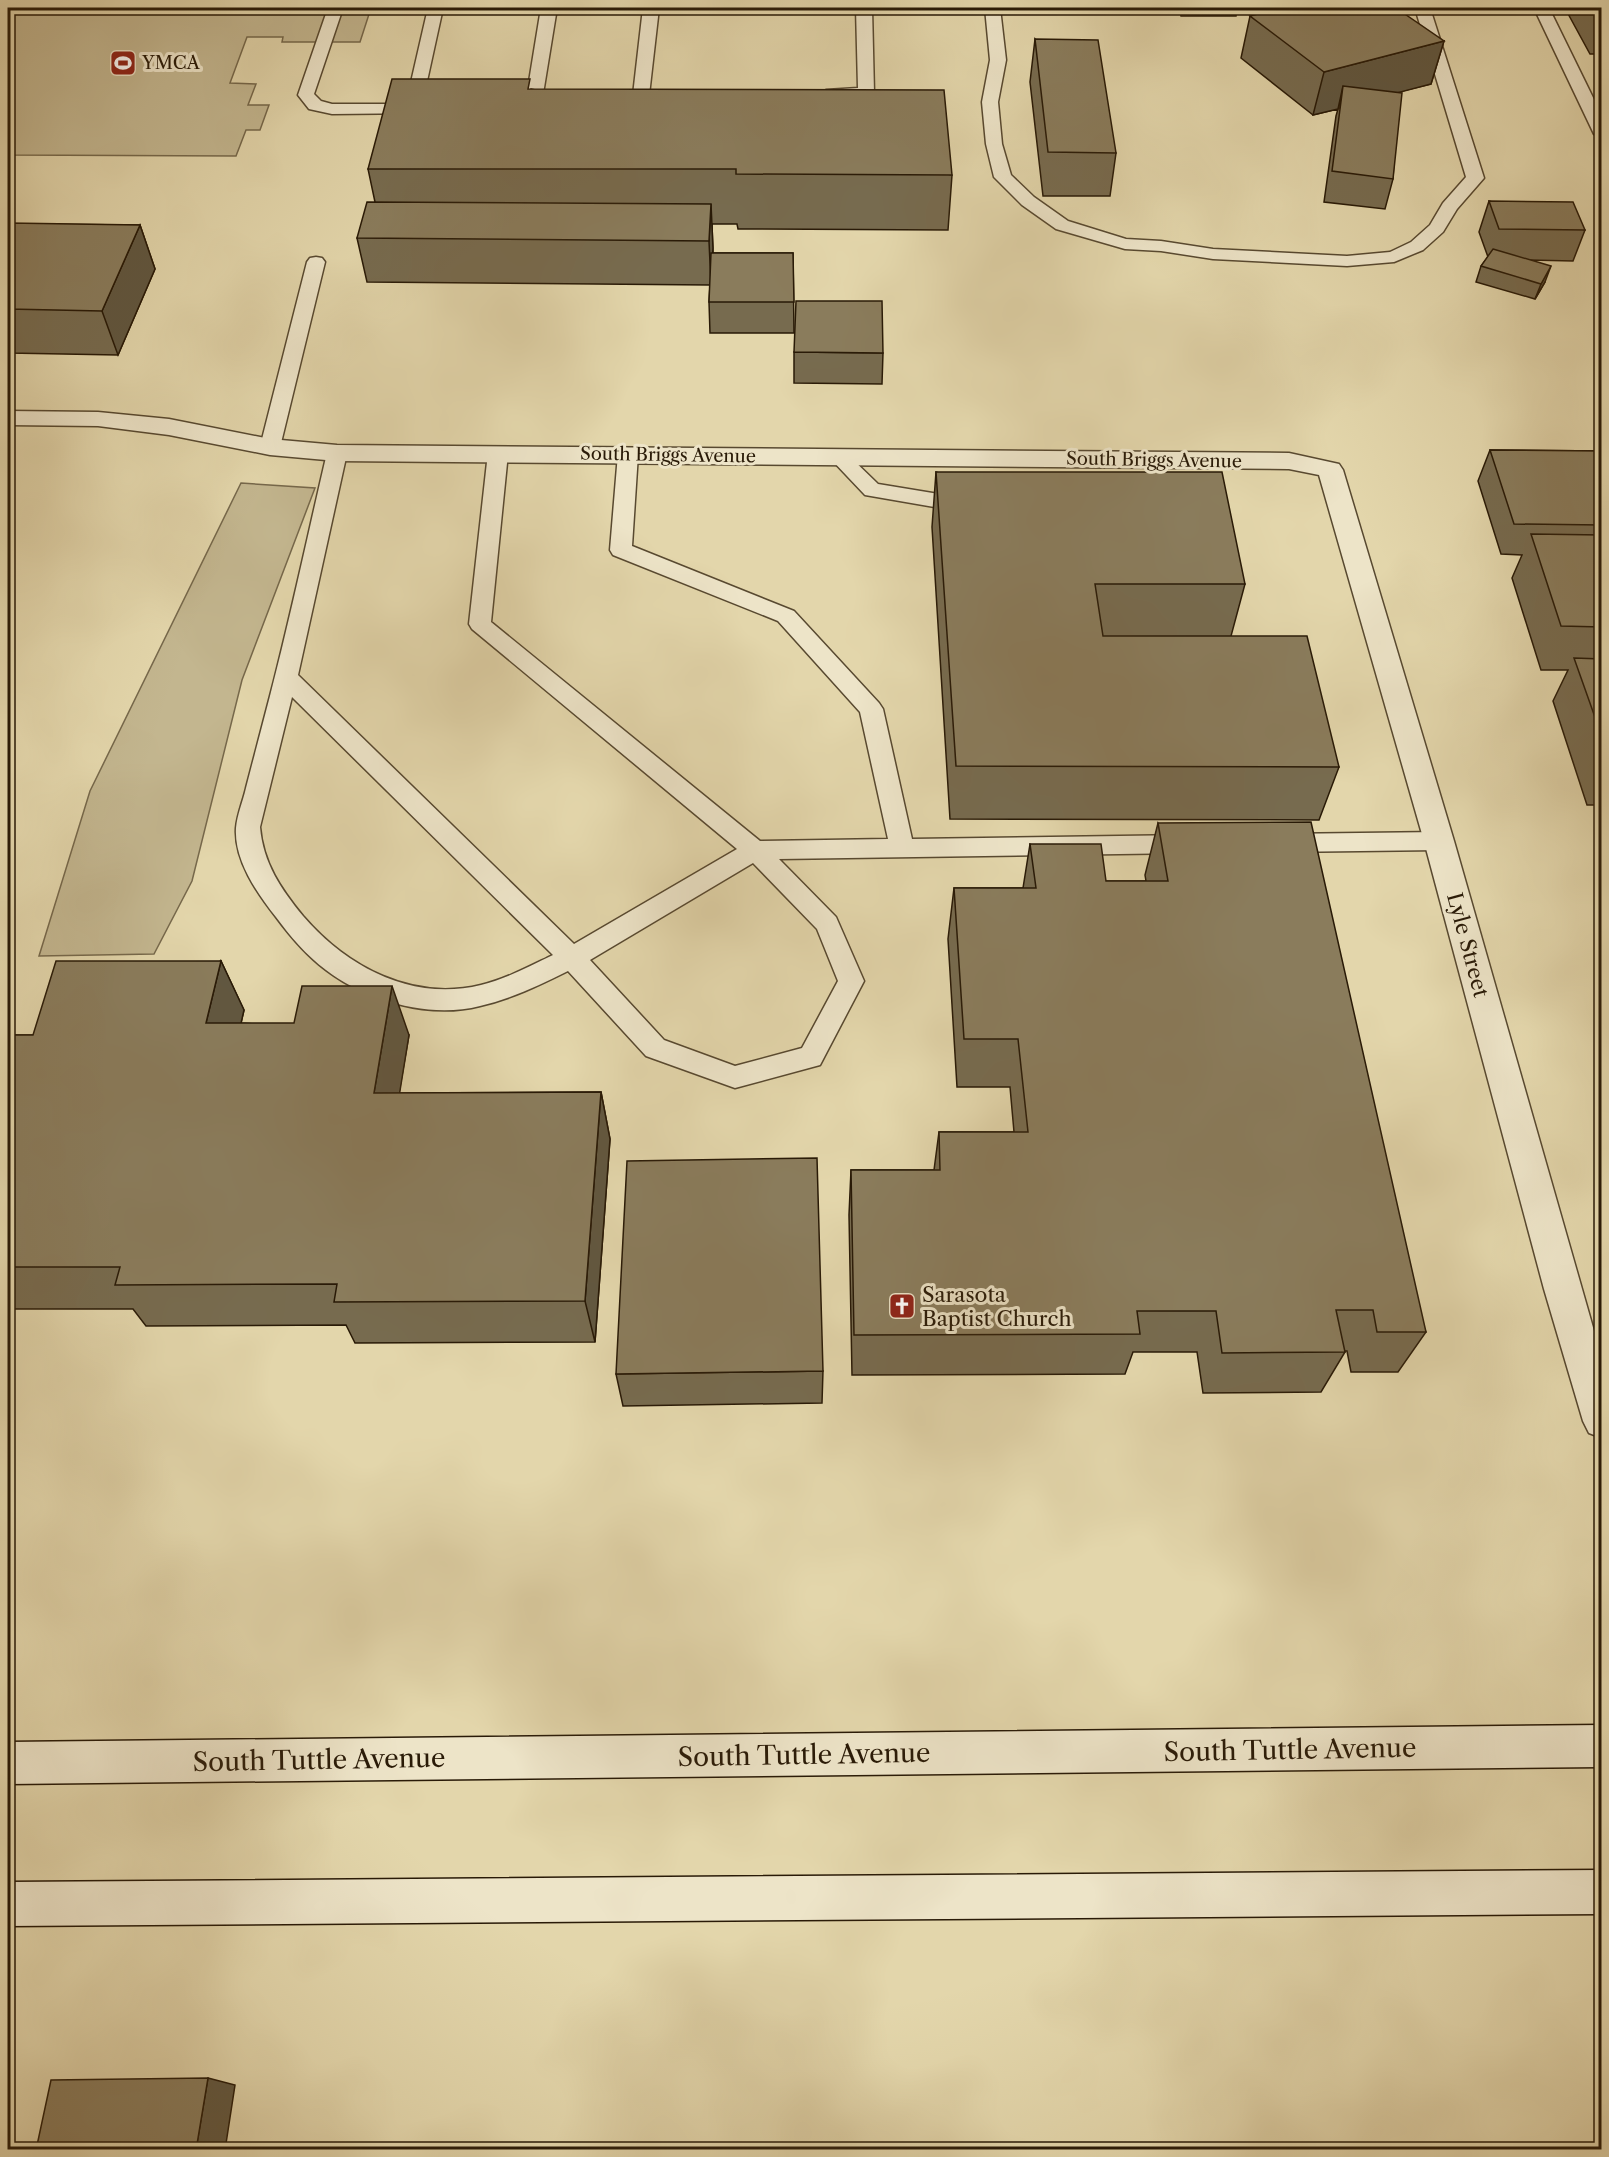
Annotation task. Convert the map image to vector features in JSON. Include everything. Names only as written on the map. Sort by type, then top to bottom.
[{"type":"street","name":"South Briggs Avenue","points":[[8,418],[98,419],[169,427],[270,447],[337,453],[839,457],[1070,470],[1289,461],[1330,470]]},
{"type":"street","name":"Lyle Street","points":[[1330,470],[1439,841],[1562,1289],[1602,1421]]},
{"type":"street","name":"South Tuttle Avenue","points":[[8,1763],[1602,1746]]},
{"type":"street","points":[[8,1904],[1602,1892]]},
{"type":"lane","points":[[336,8],[306,95],[315,105],[332,109],[435,109]]},
{"type":"lane","points":[[413,109],[436,8]]},
{"type":"lane","points":[[533,101],[549,8]]},
{"type":"lane","points":[[623,99],[647,94],[651,8]]},
{"type":"lane","points":[[819,93],[866,93],[864,8]]},
{"type":"lane","points":[[992,8],[998,60],[990,102],[994,144],[1003,177],[1028,201],[1062,225],[1125,244],[1246,257],[1347,261],[1394,256],[1417,246],[1437,228],[1449,207],[1475,178],[1422,8]]},
{"type":"lane","points":[[1541,8],[1602,134]]},
{"type":"lane","points":[[270,447],[316,262]]},
{"type":"lane","points":[[337,453],[286,677],[248,827],[248,842],[269,891],[302,932],[345,971],[366,983],[412,996],[442,1000],[477,997],[503,989],[572,958],[754,850],[1212,844]]},
{"type":"lane","points":[[286,677],[572,958],[655,1048],[735,1077],[811,1057],[851,981],[827,924],[754,850],[480,624],[498,453]]},
{"type":"lane","points":[[628,454],[621,550],[786,616],[871,709],[902,848]]},
{"type":"lane","points":[[839,457],[872,490],[961,506],[985,505]]},
{"type":"lane","points":[[1260,843],[1439,841]]},
{"type":"shaded area","name":"YMCA","points":[[10,8],[259,8],[258,11],[295,11],[297,8],[371,8],[360,42],[282,42],[283,37],[247,37],[230,83],[256,84],[248,105],[269,105],[260,130],[246,130],[236,156],[8,155],[8,13]]},
{"type":"shaded area","points":[[241,483],[315,488],[242,680],[192,881],[154,954],[39,956],[90,791]]},
{"type":"building","points":[[1282,8],[1396,8],[1444,41],[1324,72],[1250,16]]},
{"type":"building","points":[[1035,39],[1098,40],[1116,153],[1048,152]]},
{"type":"building","points":[[392,79],[530,79],[528,89],[944,90],[952,175],[736,174],[736,169],[368,169]]},
{"type":"building","points":[[1343,86],[1402,93],[1393,179],[1332,171]]},
{"type":"building","points":[[1489,201],[1573,202],[1585,230],[1499,229]]},
{"type":"building","points":[[367,202],[711,204],[709,241],[357,238]]},
{"type":"building","points":[[8,223],[140,225],[102,311],[8,309]]},
{"type":"building","points":[[1493,249],[1551,266],[1541,284],[1481,266]]},
{"type":"building","points":[[711,253],[793,253],[794,302],[709,302]]},
{"type":"building","points":[[796,301],[882,301],[883,353],[794,352]]},
{"type":"building","points":[[1490,450],[1602,451],[1602,525],[1514,524]]},
{"type":"building","points":[[936,472],[1222,472],[1245,584],[1095,584],[1103,636],[1307,636],[1339,767],[956,766]]},
{"type":"building","points":[[1531,534],[1602,535],[1602,627],[1561,626]]},
{"type":"building","points":[[1574,658],[1602,659],[1602,737]]},
{"type":"building","points":[[1311,822],[1426,1332],[1377,1332],[1373,1310],[1336,1310],[1345,1352],[1222,1353],[1216,1311],[1137,1311],[1140,1334],[854,1335],[851,1170],[940,1170],[939,1132],[1028,1132],[1018,1039],[964,1039],[954,888],[1036,888],[1030,844],[1101,844],[1106,881],[1168,881],[1158,823]]},
{"type":"building","points":[[56,961],[221,961],[206,1023],[294,1023],[302,986],[392,986],[374,1093],[601,1092],[585,1301],[334,1302],[337,1284],[115,1285],[120,1267],[8,1267],[8,1035],[33,1035]]},
{"type":"building","points":[[817,1158],[823,1371],[616,1374],[627,1161]]},
{"type":"building","points":[[208,2078],[196,2150],[36,2150],[51,2080]]},
{"type":"place","name":"YMCA","points":[[123,63]]},
{"type":"place","name":"Sarasota Baptist Church","points":[[902,1306]]}]
